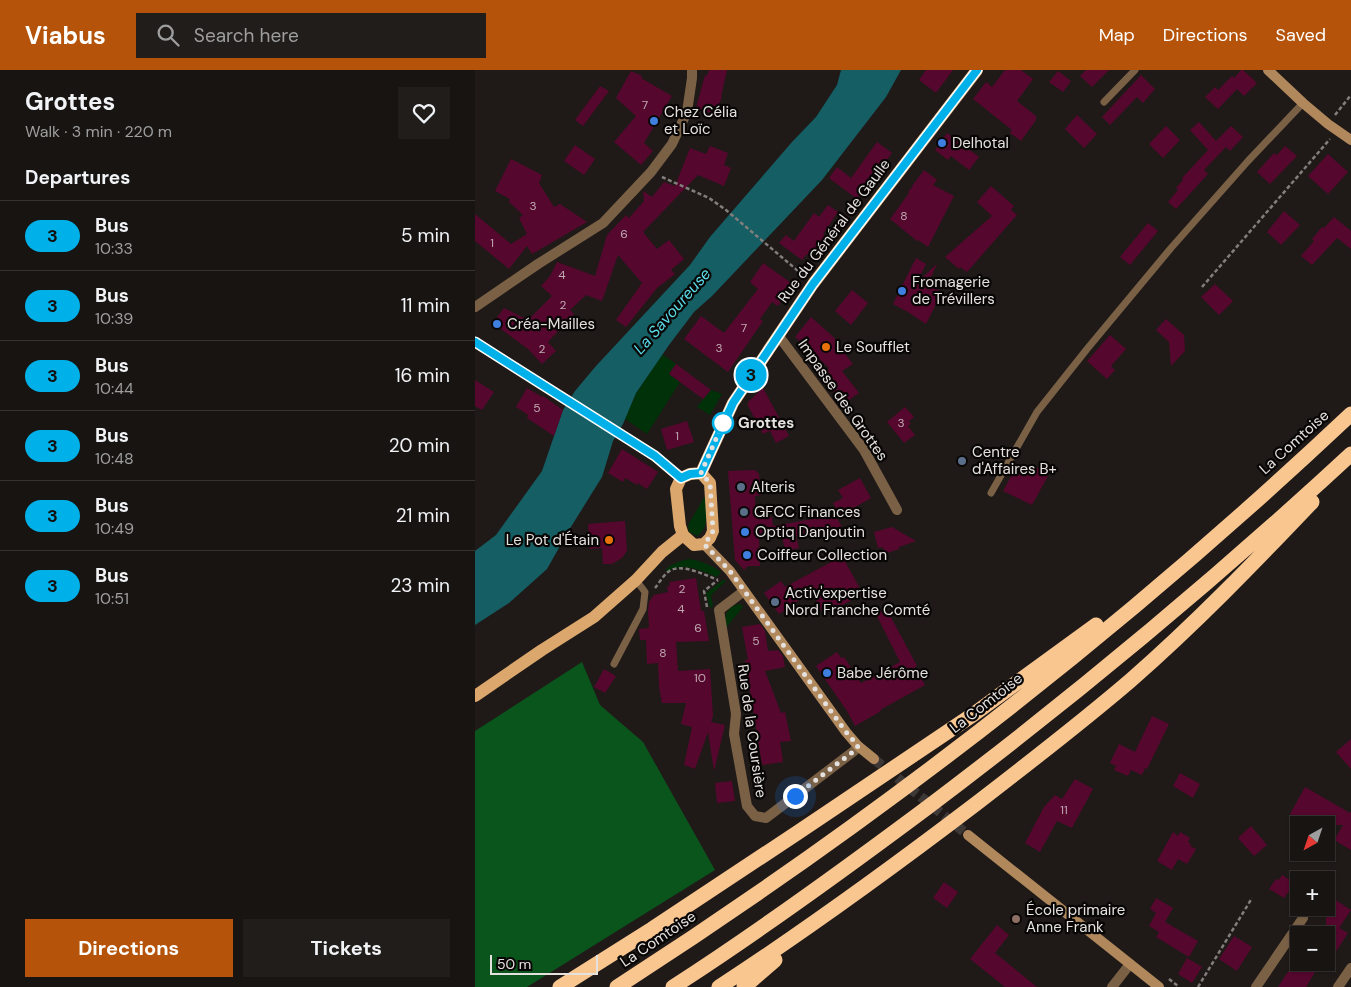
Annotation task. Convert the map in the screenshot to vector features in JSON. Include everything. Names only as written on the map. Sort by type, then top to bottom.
[{"type":"highway","name":"La Comtoise","points":[[617,987],[821,850],[940,761],[1046,678],[1202,548],[1351,414]]},
{"type":"highway","points":[[673,987],[840,872],[1014,741],[1184,603],[1351,454]]},
{"type":"highway","points":[[719,987],[829,913],[1035,760],[1131,680],[1231,587],[1351,461]]},
{"type":"highway","points":[[561,987],[800,832],[974,714],[1202,548]]},
{"type":"highway","points":[[744,987],[829,913]]},
{"type":"main road","name":"Rue du Général de Gaulle","points":[[701,473],[733,403],[778,335],[813,284],[977,70]]},
{"type":"main road","points":[[701,473],[710,483],[713,531],[704,544],[694,545],[683,536],[676,489],[681,478],[690,474],[701,473]]},
{"type":"main road","points":[[475,696],[594,617],[636,580],[662,552],[683,536]]},
{"type":"street","points":[[475,307],[603,223],[651,172],[672,144],[687,112],[692,70]]},
{"type":"street","points":[[1269,70],[1303,103],[1351,140]]},
{"type":"street","name":"Impasse des Grottes","points":[[778,335],[863,450],[897,510]]},
{"type":"street","points":[[475,342],[655,456],[681,478]]},
{"type":"street","points":[[704,544],[730,571],[846,732],[858,746],[874,759]]},
{"type":"street","name":"Rue de la Coursière","points":[[744,591],[719,610],[736,714],[734,734],[747,806],[755,816],[766,818],[858,746]]},
{"type":"street","points":[[968,835],[1159,987]]},
{"type":"street","points":[[1256,987],[1303,918]]},
{"type":"street","points":[[1112,987],[1130,964]]},
{"type":"street","points":[[1338,987],[1351,968]]},
{"type":"lane","points":[[1104,102],[1135,70]]},
{"type":"lane","points":[[991,493],[1037,412],[1087,349],[1183,234],[1303,103]]},
{"type":"lane","points":[[614,664],[643,609],[645,592],[636,580]]},
{"type":"path","points":[[1328,124],[1351,95]]},
{"type":"path","points":[[1202,287],[1338,131]]},
{"type":"path","points":[[651,172],[709,198],[726,210],[813,284]]},
{"type":"path","points":[[644,597],[650,594],[668,571],[677,568],[687,569],[718,580],[730,571]]},
{"type":"path","points":[[1197,987],[1252,898]]},
{"type":"green space","points":[[662,354],[676,364],[669,374],[680,382],[647,434],[625,419],[636,393]]},
{"type":"green space","points":[[711,390],[722,394],[710,415],[697,407]]},
{"type":"green space","points":[[705,496],[706,524],[697,536],[689,532],[688,525]]},
{"type":"green space","points":[[689,559],[714,567],[721,572],[717,577],[686,567],[665,570]]},
{"type":"green space","points":[[723,580],[726,581],[711,595],[713,606],[710,608],[706,593]]},
{"type":"green space","points":[[740,604],[743,607],[725,629],[727,613],[732,607]]},
{"type":"green space","points":[[582,662],[600,705],[643,742],[715,870],[527,987],[475,987],[475,731]]},
{"type":"water","name":"La Savoureuse","points":[[841,70],[901,70],[886,97],[822,180],[712,296],[694,312],[669,345],[636,393],[623,424],[613,441],[602,477],[547,569],[509,603],[475,625],[475,551],[496,535],[542,471],[563,410],[575,391],[690,265],[710,237],[816,117],[837,85]]},
{"type":"building","points":[[709,70],[727,70],[722,97],[715,115],[696,108],[705,75],[707,76]]},
{"type":"building","points":[[926,70],[953,70],[936,93],[919,80]]},
{"type":"building","points":[[1005,70],[1021,70],[1033,79],[1017,101],[1036,116],[1036,120],[1021,141],[1010,133],[1012,130],[973,99],[986,82],[992,87]]},
{"type":"building","points":[[1086,70],[1109,70],[1092,87],[1080,76]]},
{"type":"building","points":[[1241,70],[1257,83],[1244,96],[1237,89],[1218,109],[1205,97],[1215,87],[1218,90],[1232,76],[1234,78]]},
{"type":"building","points":[[631,71],[672,96],[644,143],[653,151],[641,165],[614,142],[636,116],[616,98]]},
{"type":"building","points":[[1058,71],[1071,81],[1063,92],[1049,82]]},
{"type":"building","points":[[1141,75],[1155,89],[1143,103],[1137,97],[1110,125],[1102,117]]},
{"type":"building","points":[[600,86],[609,91],[583,126],[575,120]]},
{"type":"building","points":[[1077,115],[1097,134],[1084,148],[1065,129]]},
{"type":"building","points":[[1199,122],[1216,141],[1231,126],[1243,137],[1230,151],[1226,147],[1204,170],[1208,174],[1176,209],[1168,202],[1178,190],[1176,188],[1183,180],[1182,178],[1208,150],[1190,130]]},
{"type":"building","points":[[1166,126],[1180,140],[1163,158],[1149,144]]},
{"type":"building","points":[[947,133],[979,157],[969,170],[951,156],[948,160],[935,150]]},
{"type":"building","points":[[877,142],[892,153],[857,199],[829,178],[837,167],[851,178]]},
{"type":"building","points":[[575,145],[595,159],[584,175],[564,161]]},
{"type":"building","points":[[710,146],[728,153],[724,165],[731,168],[724,186],[698,175],[643,232],[657,249],[669,240],[684,259],[671,270],[675,274],[657,288],[626,327],[616,320],[642,283],[618,255],[602,301],[586,295],[570,310],[574,314],[548,342],[556,351],[542,364],[528,349],[493,323],[504,308],[528,320],[552,296],[541,286],[550,276],[557,262],[595,276],[607,235],[626,215],[629,218],[644,201],[643,191],[652,197],[664,182],[675,186],[690,148],[706,154]]},
{"type":"building","points":[[1285,146],[1297,156],[1270,184],[1257,172],[1274,153],[1277,155]]},
{"type":"building","points":[[1328,154],[1348,172],[1328,194],[1308,176]]},
{"type":"building","points":[[511,159],[542,175],[539,183],[554,207],[560,204],[587,222],[532,254],[527,246],[509,269],[475,241],[475,214],[511,244],[527,234],[519,218],[523,215],[509,202],[510,199],[495,191]]},
{"type":"building","points":[[924,170],[937,180],[933,185],[954,196],[928,247],[917,241],[890,219]]},
{"type":"building","points":[[991,186],[1014,206],[1011,210],[1017,215],[967,272],[960,267],[959,269],[945,257],[992,216],[977,202]]},
{"type":"building","points":[[828,205],[838,212],[823,234],[828,238],[813,259],[807,254],[802,260],[779,243],[786,235],[794,241],[814,213],[819,217]]},
{"type":"building","points":[[1284,211],[1300,225],[1281,245],[1267,232]]},
{"type":"building","points":[[1334,217],[1351,231],[1351,249],[1337,238],[1312,265],[1301,256],[1314,241],[1312,239],[1322,227],[1324,228]]},
{"type":"building","points":[[1148,223],[1158,231],[1130,265],[1120,257]]},
{"type":"building","points":[[916,258],[926,264],[917,282],[937,264],[928,284],[942,292],[926,324],[893,304]]},
{"type":"building","points":[[763,263],[794,285],[778,306],[772,302],[760,319],[763,321],[728,372],[684,339],[701,316],[724,333],[758,289],[750,282]]},
{"type":"building","points":[[1215,284],[1233,301],[1219,315],[1201,297]]},
{"type":"building","points":[[852,290],[868,303],[851,325],[835,311]]},
{"type":"building","points":[[811,317],[839,342],[837,344],[853,364],[842,371],[859,393],[843,404],[821,374],[829,368],[795,337]]},
{"type":"building","points":[[1166,319],[1184,335],[1185,351],[1171,366],[1169,342],[1156,330]]},
{"type":"building","points":[[1110,335],[1126,349],[1111,366],[1115,370],[1107,379],[1087,361]]},
{"type":"building","points":[[676,364],[711,390],[703,399],[669,374]]},
{"type":"building","points":[[475,380],[494,392],[482,410],[475,406]]},
{"type":"building","points":[[527,388],[543,396],[563,410],[554,436],[527,418],[528,415],[516,407]]},
{"type":"building","points":[[763,388],[789,436],[776,443],[770,431],[763,434],[748,406],[748,402]]},
{"type":"building","points":[[905,407],[914,417],[909,421],[911,424],[908,426],[915,435],[904,443],[887,422]]},
{"type":"building","points":[[687,421],[694,442],[667,450],[661,429]]},
{"type":"building","points":[[622,449],[658,472],[647,489],[625,478],[623,482],[608,473]]},
{"type":"building","points":[[1030,464],[1044,471],[1048,476],[1032,505],[1003,491],[1016,467],[1026,471]]},
{"type":"building","points":[[755,470],[759,474],[761,495],[755,496],[756,518],[772,517],[773,526],[835,515],[842,527],[796,536],[799,548],[785,551],[782,536],[759,538],[760,566],[748,566],[744,570],[735,560],[728,471]]},
{"type":"building","points":[[860,478],[871,498],[840,516],[833,503],[843,498],[838,490]]},
{"type":"building","points":[[625,521],[627,551],[622,558],[612,564],[603,564],[602,548],[590,549],[588,524]]},
{"type":"building","points":[[892,527],[916,541],[884,554],[883,547],[878,548],[874,532]]},
{"type":"building","points":[[842,556],[863,594],[824,615],[811,592],[779,614],[764,593],[781,581],[785,587]]},
{"type":"building","points":[[696,578],[701,611],[704,611],[709,641],[676,642],[678,671],[710,669],[713,716],[711,722],[725,725],[714,771],[708,732],[695,769],[684,765],[692,727],[681,724],[686,703],[662,703],[658,663],[647,664],[646,640],[640,640],[639,629],[649,628],[649,602],[654,595],[668,592],[669,582]]},
{"type":"building","points":[[886,608],[925,685],[855,726],[816,666],[837,652],[841,658],[844,657],[861,683],[900,662],[876,614]]},
{"type":"building","points":[[760,624],[765,631],[768,651],[778,650],[783,656],[785,667],[765,671],[781,713],[785,712],[791,741],[780,742],[783,762],[762,765],[745,660],[748,660],[742,627]]},
{"type":"building","points":[[604,669],[616,676],[605,693],[594,687]]},
{"type":"building","points":[[1152,716],[1169,724],[1147,769],[1145,768],[1142,775],[1131,770],[1128,776],[1114,770],[1116,766],[1110,763],[1119,744],[1135,752]]},
{"type":"building","points":[[1351,739],[1351,769],[1336,752]]},
{"type":"building","points":[[1180,773],[1200,784],[1193,798],[1173,786]]},
{"type":"building","points":[[1075,779],[1093,789],[1072,828],[1057,821],[1040,852],[1025,843],[1044,807],[1055,795],[1062,799]]},
{"type":"building","points":[[732,781],[735,801],[717,803],[715,783]]},
{"type":"building","points":[[1305,787],[1350,813],[1351,811],[1351,850],[1335,841],[1343,825],[1335,825],[1335,816],[1293,816],[1290,814]]},
{"type":"building","points":[[1251,826],[1267,845],[1254,856],[1238,838]]},
{"type":"building","points":[[1173,832],[1178,836],[1180,832],[1190,838],[1188,842],[1191,844],[1190,846],[1196,849],[1187,864],[1178,859],[1172,870],[1157,861]]},
{"type":"building","points":[[1282,875],[1290,880],[1290,890],[1284,898],[1269,889],[1276,879],[1279,880]]},
{"type":"building","points":[[944,882],[958,892],[947,908],[933,898]]},
{"type":"building","points":[[1156,898],[1173,908],[1165,922],[1198,941],[1189,957],[1156,937],[1159,932],[1149,926],[1156,913],[1150,909]]},
{"type":"building","points":[[1335,900],[1351,910],[1339,928],[1348,933],[1335,953],[1335,926],[1326,926],[1324,916],[1335,916]]},
{"type":"building","points":[[997,925],[1009,935],[995,953],[1037,987],[1005,987],[970,959]]},
{"type":"building","points":[[1234,936],[1252,947],[1237,971],[1219,959]]},
{"type":"building","points":[[1187,958],[1202,967],[1192,983],[1178,974]]},
{"type":"building","points":[[1290,969],[1290,971],[1316,971],[1306,987],[1278,987]]},
{"type":"tunnel","points":[[874,759],[968,835]]},
{"type":"bus line","name":"3","points":[[475,342],[655,456],[681,478],[690,474],[701,473],[733,403],[813,284],[977,70]]},
{"type":"place","name":"Chez Célia et Loïc","points":[[654,121]]},
{"type":"place","name":"Delhotal","points":[[942,143]]},
{"type":"place","name":"Fromagerie de Trévillers","points":[[902,291]]},
{"type":"place","name":"Créa-Mailles","points":[[497,324]]},
{"type":"place","name":"Le Soufflet","points":[[826,347]]},
{"type":"place","name":"Grottes","points":[[723,423]]},
{"type":"place","name":"Centre d'Affaires B+","points":[[962,461]]},
{"type":"place","name":"Alteris","points":[[741,487]]},
{"type":"place","name":"GFCC Finances","points":[[744,512]]},
{"type":"place","name":"Optiq Danjoutin","points":[[745,532]]},
{"type":"place","name":"Le Pot d'Étain","points":[[609,540]]},
{"type":"place","name":"Coiffeur Collection","points":[[747,555]]},
{"type":"place","name":"Activ'expertise Nord Franche Comté","points":[[775,602]]},
{"type":"place","name":"Babe Jérôme","points":[[827,673]]},
{"type":"place","name":"École primaire Anne Frank","points":[[1016,919]]},
{"type":"route","points":[[723,423],[701,473],[710,483],[713,531],[704,544],[730,571],[858,746],[795,796]]}]
